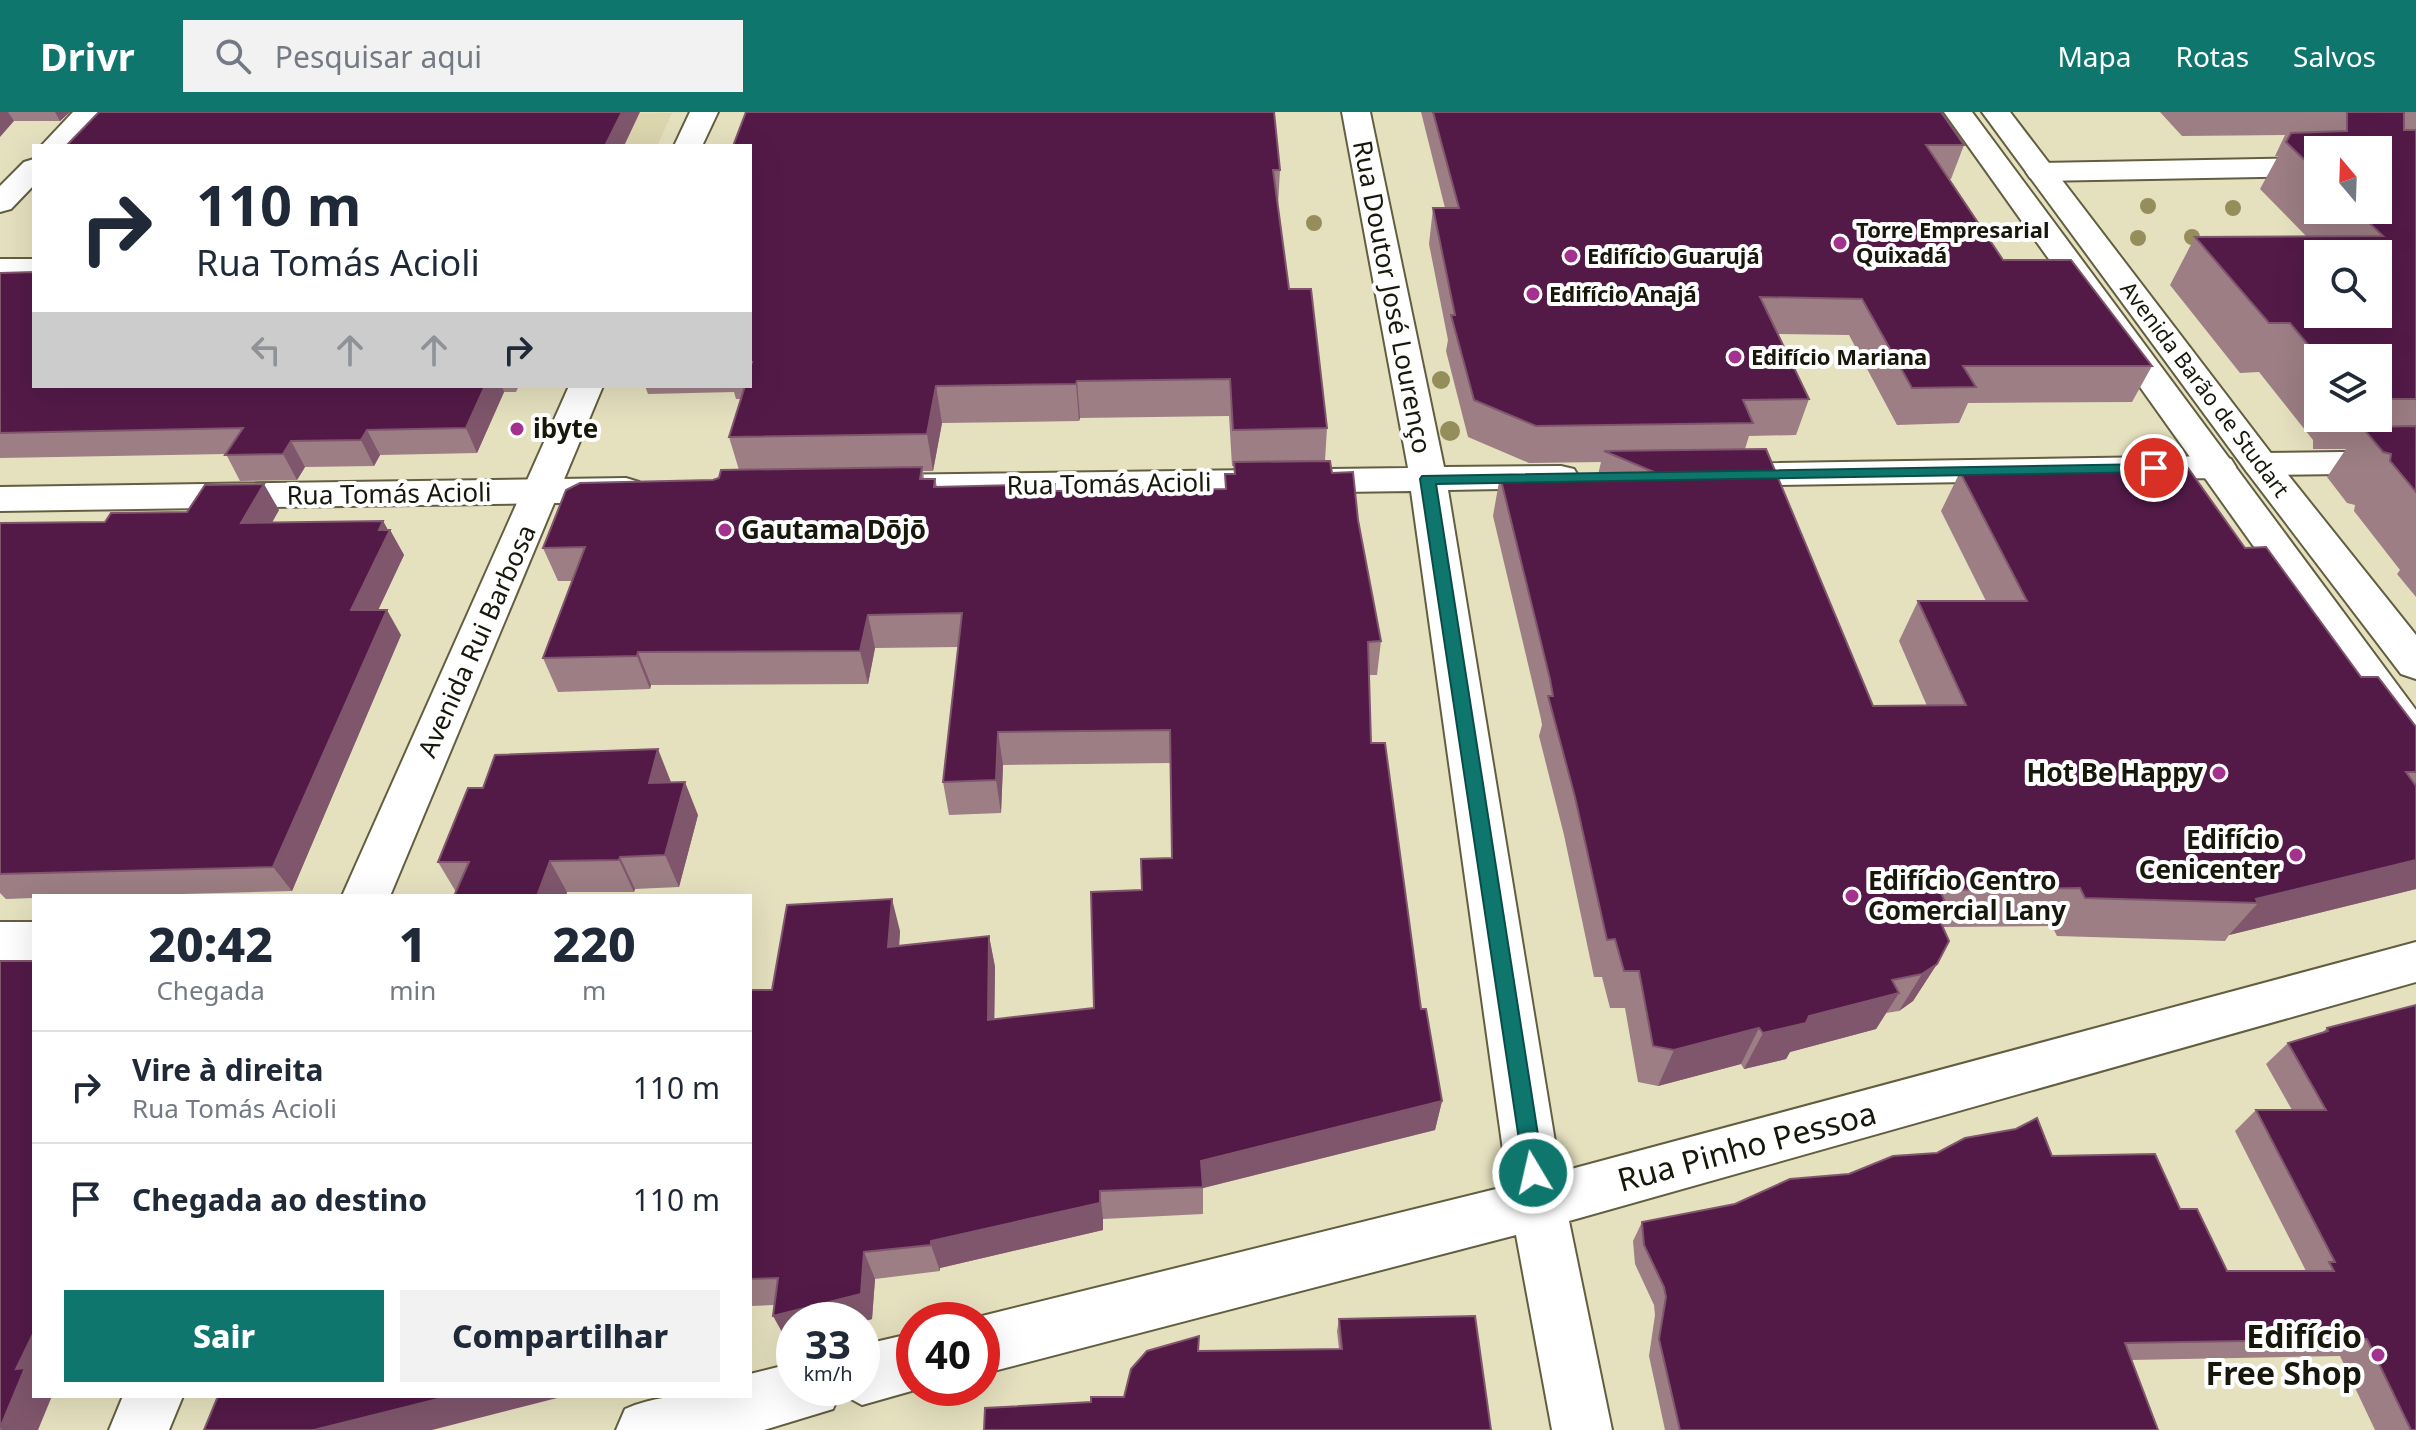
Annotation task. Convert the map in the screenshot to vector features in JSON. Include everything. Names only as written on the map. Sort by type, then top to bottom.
[{"type":"street","points":[[57,144],[88,112]]},
{"type":"street","points":[[689,144],[704,112]]},
{"type":"street","name":"Rua Doutor José Lourenço","points":[[1356,112],[1428,479],[1538,1204],[1582,1430]]},
{"type":"street","name":"Avenida Barão de Studart","points":[[1958,112],[2416,742]]},
{"type":"street","name":"Avenida Barão de Studart","points":[[1996,112],[2260,464],[2416,664]]},
{"type":"street","points":[[2040,172],[2304,167]]},
{"type":"street","points":[[0,203],[32,170]]},
{"type":"street","points":[[0,268],[32,268]]},
{"type":"street","name":"Avenida Rui Barbosa","points":[[367,894],[543,492],[585,388]]},
{"type":"street","points":[[2260,464],[2416,462]]},
{"type":"street","points":[[1680,475],[2218,467]]},
{"type":"street","name":"Rua Tomás Acioli","points":[[843,487],[1601,476]]},
{"type":"street","name":"Rua Tomás Acioli","points":[[0,499],[653,490]]},
{"type":"street","points":[[0,942],[32,942]]},
{"type":"street","name":"Rua Pinho Pessoa","points":[[1000,1340],[1538,1204],[2416,962]]},
{"type":"street","points":[[646,1430],[776,1397]]},
{"type":"street","points":[[139,1430],[152,1398]]},
{"type":"shaded area","points":[[672,113],[658,144],[434,144],[452,116]]},
{"type":"building","points":[[99,112],[622,112],[606,144],[68,144]]},
{"type":"building","points":[[746,112],[1274,112],[1280,170],[1273,170],[1289,289],[1311,289],[1327,428],[1233,430],[1230,379],[1077,381],[1076,384],[936,386],[927,434],[729,437],[744,388],[752,388],[752,144],[734,144]]},
{"type":"building","points":[[1433,112],[1941,112],[1964,145],[1926,145],[2003,260],[2071,260],[2152,366],[1963,366],[1976,387],[1912,388],[1862,299],[1760,297],[1809,399],[1743,400],[1753,423],[1536,426],[1474,400],[1451,315],[1455,315],[1433,208],[1459,208]]},
{"type":"building","points":[[2347,112],[2404,112],[2404,130],[2416,130],[2416,399],[2392,399],[2392,344],[2307,344],[2290,323],[2269,323],[2195,237],[2383,236],[2371,224],[2392,224],[2392,136],[2304,136],[2304,159],[2286,142],[2291,133],[2347,131]]},
{"type":"building","points":[[32,272],[32,388],[484,388],[466,428],[367,430],[361,440],[291,441],[283,454],[225,455],[243,428],[0,433],[0,273]]},
{"type":"building","points":[[2392,426],[2416,426],[2416,492],[2390,461],[2391,454],[2383,452],[2366,432],[2392,432]]},
{"type":"building","points":[[1766,449],[1873,706],[1966,705],[1918,601],[2027,601],[1960,472],[2188,468],[2245,548],[2266,547],[2361,677],[2378,677],[2416,727],[2416,772],[2406,772],[2416,786],[2416,860],[2256,899],[2258,903],[2085,898],[2080,888],[1940,890],[1949,912],[1936,912],[1949,941],[1937,964],[1922,974],[1892,980],[1899,993],[1809,1016],[1806,1023],[1763,1033],[1759,1028],[1674,1050],[1653,1046],[1639,971],[1624,971],[1615,939],[1607,940],[1575,797],[1548,696],[1553,696],[1550,679],[1500,476],[1661,475],[1604,451]]},
{"type":"building","points":[[1330,461],[1332,473],[1353,472],[1358,520],[1381,641],[1368,642],[1371,743],[1385,743],[1421,1009],[1426,1009],[1442,1101],[1201,1161],[1203,1187],[1100,1191],[1100,1203],[931,1241],[931,1245],[864,1252],[861,1294],[829,1302],[776,1302],[776,1315],[773,1316],[778,1278],[752,1279],[752,990],[772,990],[787,905],[892,899],[888,947],[989,936],[988,1020],[1094,1008],[1091,892],[1142,890],[1141,859],[1172,858],[1170,730],[998,732],[996,780],[943,782],[962,613],[868,615],[860,651],[638,652],[637,656],[543,658],[585,547],[543,548],[566,490],[580,483],[713,480],[719,478],[721,470],[922,467],[920,479],[935,479],[934,487],[1055,484],[1054,491],[1226,489],[1225,474],[1235,474],[1234,462]]},
{"type":"building","points":[[264,484],[241,523],[383,521],[379,530],[390,530],[351,610],[387,610],[273,867],[0,874],[0,523],[105,522],[111,513],[187,512],[205,485]]},
{"type":"building","points":[[658,749],[649,783],[685,782],[665,855],[620,857],[619,860],[550,861],[538,894],[455,894],[469,862],[438,862],[468,788],[483,788],[495,755]]},
{"type":"building","points":[[0,961],[32,961],[32,1336],[16,1369],[25,1368],[0,1428]]},
{"type":"building","points":[[2416,1005],[2416,1430],[2411,1430],[2367,1339],[2125,1343],[2158,1430],[1680,1430],[1659,1339],[1666,1297],[1644,1245],[1642,1222],[1735,1204],[1790,1179],[1849,1174],[1893,1156],[1937,1153],[1965,1138],[2016,1129],[2037,1118],[2052,1156],[2155,1154],[2180,1209],[2197,1209],[2227,1271],[2334,1271],[2329,1262],[2335,1262],[2256,1110],[2326,1110],[2288,1043],[2328,1031],[2327,1028]]},
{"type":"building","points":[[1475,1316],[1491,1430],[984,1430],[985,1408],[1091,1402],[1091,1397],[1124,1397],[1131,1369],[1147,1351],[1199,1336],[1198,1351],[1342,1349],[1339,1319]]},
{"type":"building","points":[[217,1398],[442,1398],[314,1430],[204,1430]]},
{"type":"place","name":"Torre Empresarial Quixadá","points":[[1840,243]]},
{"type":"place","name":"Edifício Guarujá","points":[[1571,256]]},
{"type":"place","name":"Edifício Anajá","points":[[1533,294]]},
{"type":"place","name":"Edifício Mariana","points":[[1735,357]]},
{"type":"place","name":"ibyte","points":[[517,429]]},
{"type":"place","name":"Gautama Dōjō","points":[[725,530]]},
{"type":"place","name":"Hot Be Happy","points":[[2219,773]]},
{"type":"place","name":"Edifício Cenicenter","points":[[2296,855]]},
{"type":"place","name":"Edifício Centro Comercial Lany","points":[[1852,896]]},
{"type":"place","name":"Edifício Free Shop","points":[[2378,1355]]},
{"type":"route","points":[[1533,1173],[1428,479],[2154,468]]}]
